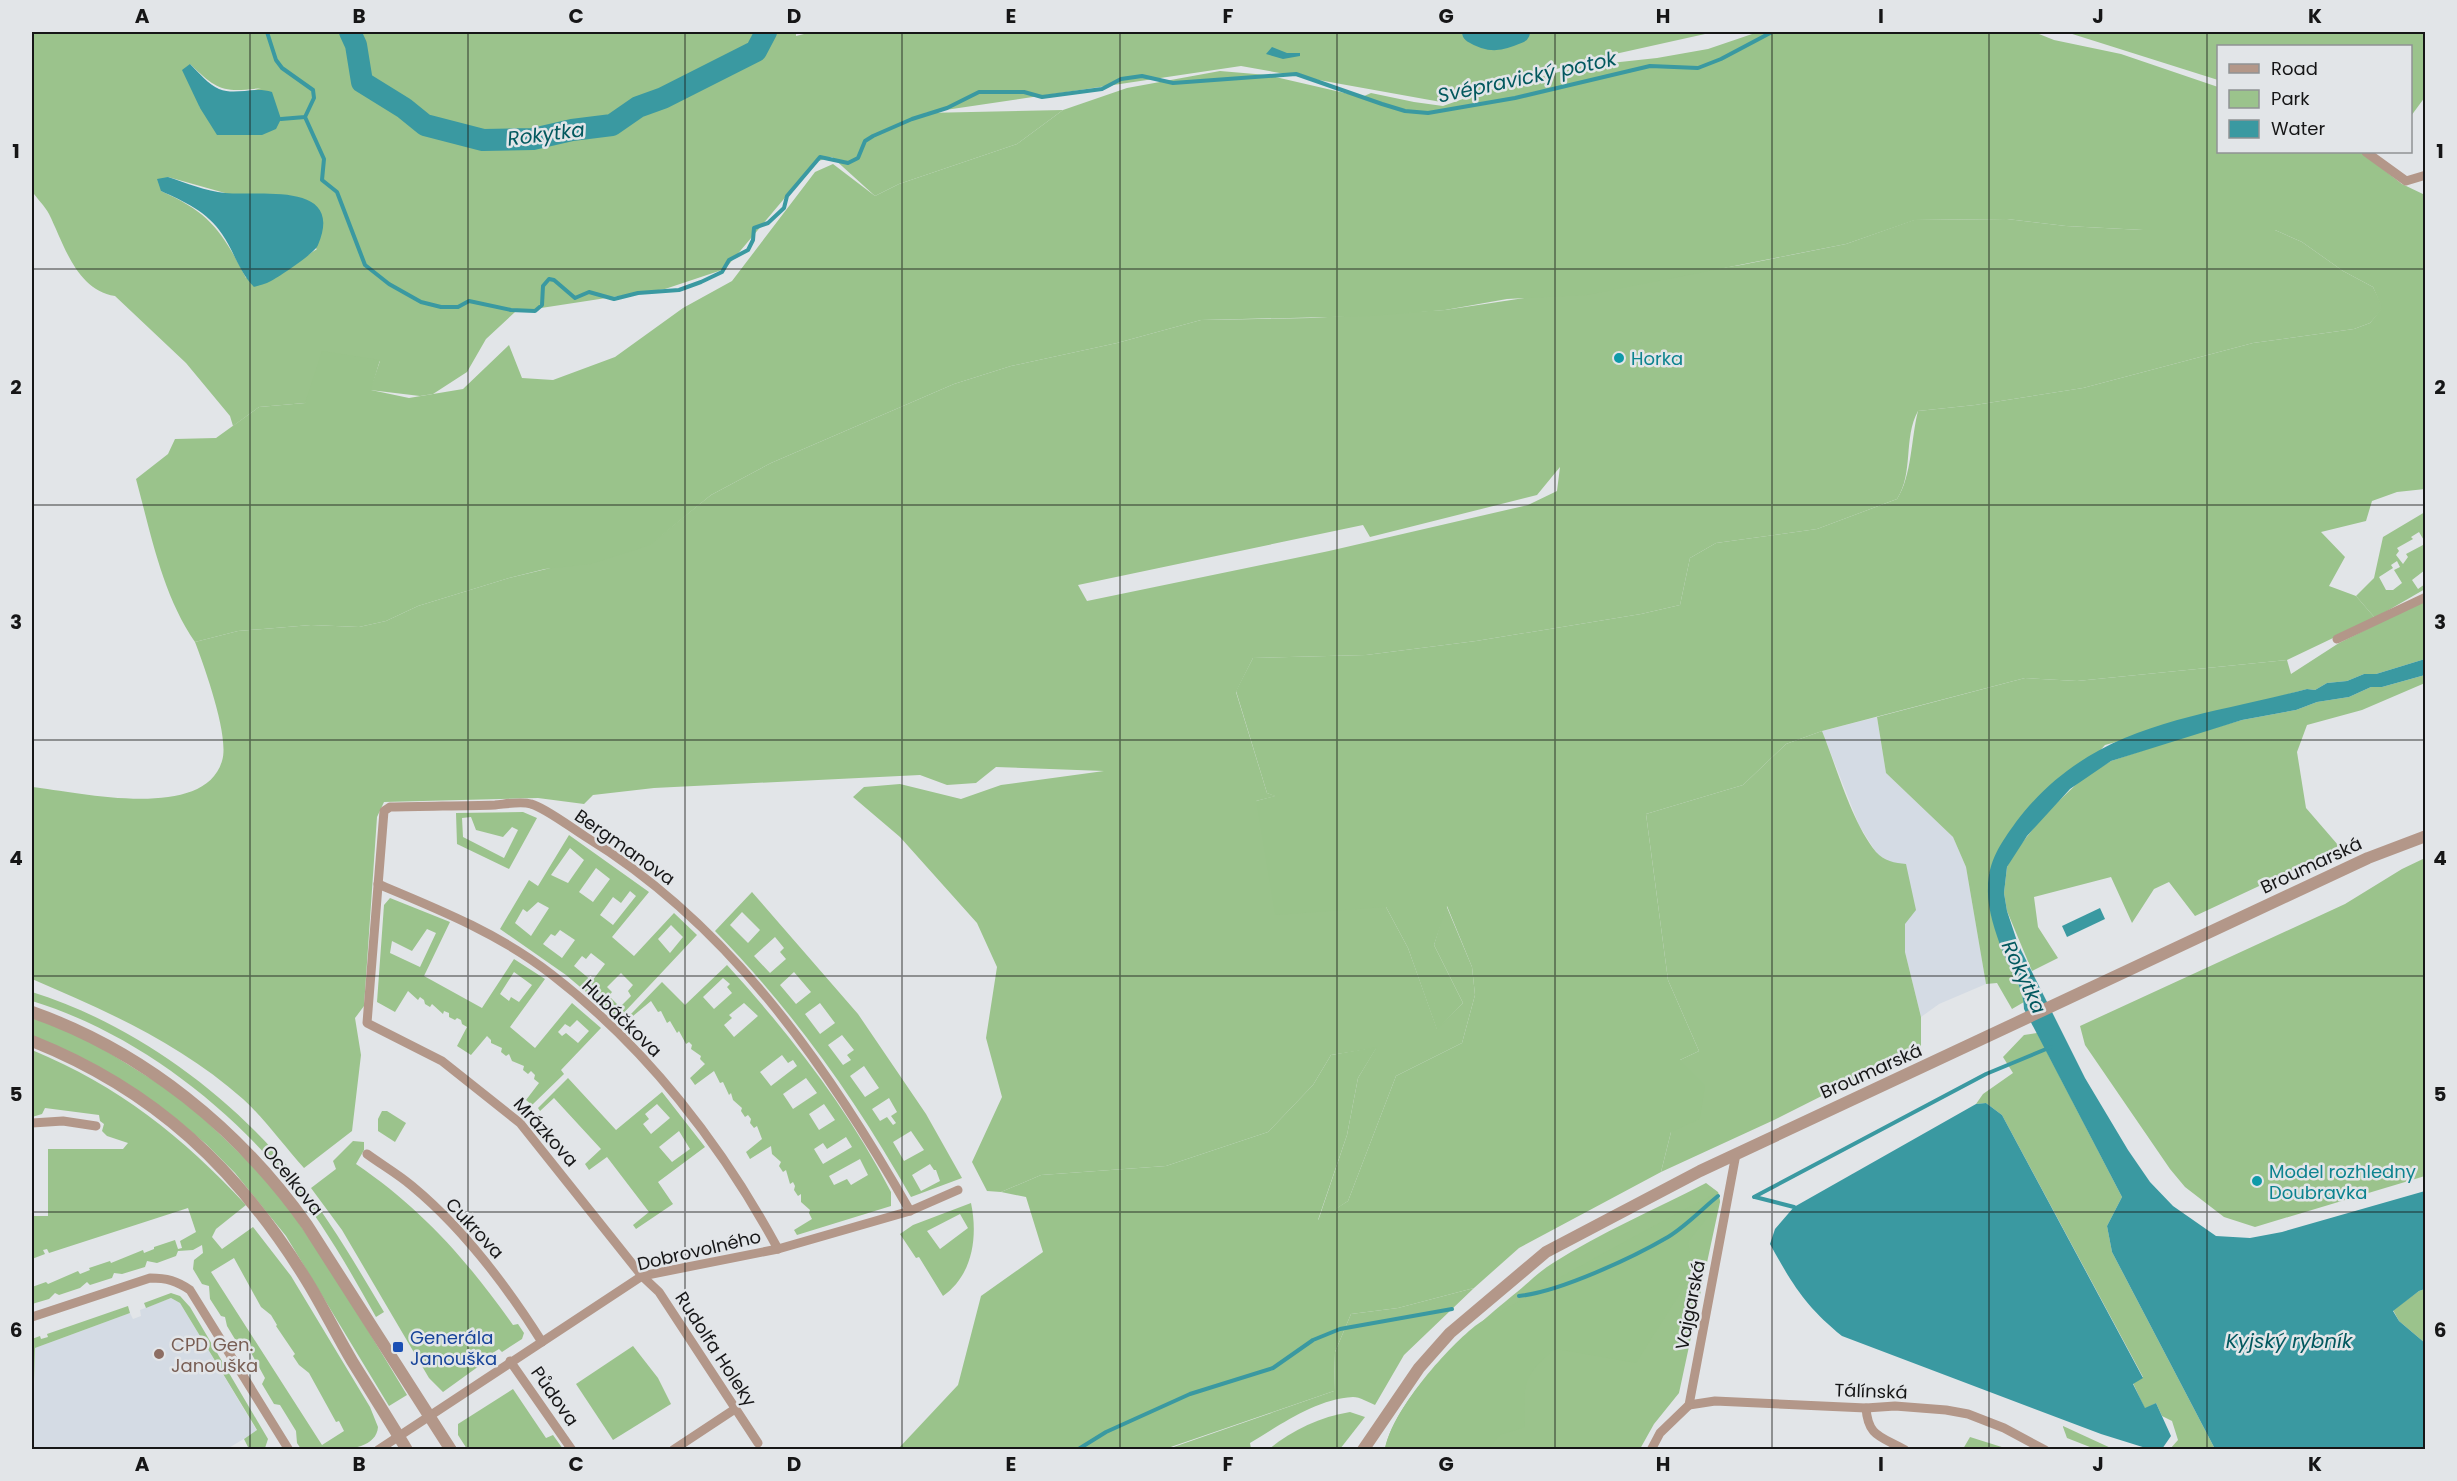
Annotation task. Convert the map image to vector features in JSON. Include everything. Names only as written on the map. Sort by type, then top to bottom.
[{"type":"street","points":[[2367,153],[2406,181],[2426,175]]},
{"type":"street","points":[[2337,639],[2426,597]]},
{"type":"street","name":"Bergmanova","points":[[367,1023],[384,811],[390,807],[532,804],[603,848],[678,904],[707,932],[788,1022],[833,1083],[910,1211]]},
{"type":"street","name":"Broumarská","points":[[1363,1449],[1419,1368],[1450,1333],[1546,1252],[1736,1154],[2368,858],[2426,836]]},
{"type":"street","name":"Hubáčkova","points":[[378,884],[462,919],[550,973],[613,1028],[667,1086],[712,1143],[752,1202],[778,1249]]},
{"type":"street","name":"Ocelkova","points":[[32,1012],[90,1037],[145,1069],[187,1098],[243,1146],[273,1180],[307,1225],[435,1413],[451,1449]]},
{"type":"street","name":"Mrázkova","points":[[367,1023],[442,1061],[520,1123],[642,1276]]},
{"type":"street","points":[[32,1041],[83,1063],[133,1092],[195,1140],[231,1176],[252,1201],[307,1281],[407,1449]]},
{"type":"street","points":[[32,1123],[63,1121],[96,1126]]},
{"type":"street","name":"Cukrova","points":[[367,1154],[412,1186],[461,1235],[500,1278],[542,1342]]},
{"type":"street","name":"Vajgarská","points":[[1689,1405],[1736,1154]]},
{"type":"street","name":"Dobrovolného","points":[[435,1413],[510,1361],[642,1276],[778,1249],[910,1211],[958,1190]]},
{"type":"street","name":"Rudolfa Holeky","points":[[642,1276],[659,1292],[758,1443]]},
{"type":"street","points":[[32,1317],[150,1278],[166,1278],[182,1284],[190,1290],[288,1449]]},
{"type":"street","name":"Půdova","points":[[510,1361],[572,1449]]},
{"type":"street","name":"Tálínská","points":[[1689,1405],[1715,1401],[1866,1408],[1895,1406],[1968,1414],[2004,1428],[2045,1449]]},
{"type":"street","points":[[1651,1449],[1660,1433],[1689,1405]]},
{"type":"street","points":[[1866,1408],[1867,1426],[1871,1431],[1905,1449]]},
{"type":"street","points":[[673,1449],[735,1409]]},
{"type":"street","points":[[378,1449],[435,1413]]},
{"type":"street","name":"Broumarská","points":[[1373,1449],[1385,1415]]},
{"type":"shaded area","points":[[1877,717],[1886,773],[1953,837],[1966,867],[1986,984],[1939,1004],[1921,1017],[1905,952],[1905,924],[1892,863],[1877,854],[1859,825],[1822,731]]},
{"type":"shaded area","points":[[171,1298],[180,1303],[257,1431],[227,1449],[33,1450],[35,1348],[130,1313],[133,1319],[141,1316],[140,1310]]},
{"type":"green space","points":[[32,32],[796,32],[796,36],[812,32],[1714,32],[1588,60],[1441,102],[1241,66],[925,113],[1063,110],[1017,144],[899,184],[875,196],[832,157],[815,162],[725,269],[665,289],[515,312],[486,339],[467,372],[433,394],[420,396],[370,390],[380,361],[305,403],[259,407],[233,426],[230,416],[186,363],[115,296],[90,285],[81,275],[66,252],[47,211],[32,191]],"holes":[[[190,64],[221,88],[238,90],[261,88],[200,108]],[[168,177],[225,193],[317,249],[292,265],[246,278],[213,225],[192,207],[161,191]]]},
{"type":"green space","points":[[1758,32],[2034,32],[2054,40],[2121,54],[2217,87],[2217,153],[2362,153],[2402,184],[2425,195],[2425,489],[2397,492],[2372,501],[2366,521],[2321,532],[2345,557],[2329,586],[2356,596],[2375,618],[2287,660],[2077,681],[2025,678],[1822,731],[1786,744],[1743,785],[1646,814],[1668,980],[1699,1051],[1680,1060],[1705,1085],[1700,1119],[1671,1132],[1661,1172],[1519,1248],[1474,1288],[1398,1308],[1351,1314],[1335,1352],[1334,1391],[1165,1449],[898,1449],[958,1385],[981,1296],[1043,1252],[1026,1197],[1001,1192],[1041,1175],[1166,1166],[1268,1132],[1313,1085],[1331,1055],[1377,1047],[1358,1078],[1347,1135],[1318,1220],[1348,1201],[1396,1076],[1462,1043],[1475,995],[1472,967],[1447,906],[1434,945],[1463,1003],[1437,1030],[1408,948],[1386,907],[1275,915],[1256,801],[1275,796],[1267,793],[1236,691],[1253,658],[1366,655],[1476,641],[1641,614],[1680,605],[1690,558],[1716,543],[1817,529],[1897,499],[1906,479],[1918,411],[1975,405],[2083,388],[2253,343],[2354,329],[2370,323],[2382,308],[2373,287],[2343,271],[2302,242],[2275,230],[2143,230],[2066,226],[2007,219],[1915,220],[1846,244],[1587,295],[1507,299],[1445,310],[1372,316],[1201,320],[1117,343],[1011,366],[954,384],[771,463],[711,495],[650,545],[591,564],[545,569],[509,578],[418,606],[386,621],[359,627],[311,625],[238,631],[195,642],[166,584],[136,479],[168,454],[175,439],[216,438],[259,407],[305,403],[322,351],[380,360],[371,390],[409,398],[463,389],[509,345],[522,378],[553,380],[615,357],[683,308],[732,281],[815,172],[833,164],[875,196],[899,184],[1017,144],[1063,110],[1127,88],[1220,71],[1267,75],[1362,97],[1371,93],[1443,106],[1491,89],[1583,66],[1657,58],[1708,49]]},
{"type":"green space","points":[[2066,32],[2425,32],[2425,97],[2412,115],[2412,45],[2217,45],[2217,80]]},
{"type":"green space","points":[[2007,219],[2066,226],[2143,230],[2275,230],[2302,242],[2343,271],[2373,287],[2383,308],[2370,323],[2354,329],[2253,343],[2083,388],[1975,405],[1918,411],[1913,421],[1905,478],[1897,499],[1817,529],[1716,543],[1690,558],[1680,605],[1641,614],[1476,641],[1366,655],[1253,658],[1236,692],[1267,793],[1276,796],[1256,801],[1386,907],[1408,948],[1437,1029],[1463,1003],[1434,945],[1446,905],[1472,967],[1475,995],[1462,1043],[1396,1076],[1348,1201],[1318,1221],[1347,1135],[1358,1078],[1376,1048],[1331,1055],[1313,1085],[1268,1132],[1166,1166],[1041,1175],[1001,1192],[987,1191],[972,1162],[1002,1097],[986,1038],[997,967],[977,923],[900,837],[853,797],[864,787],[900,784],[961,799],[1001,785],[1104,771],[996,767],[976,783],[947,785],[920,775],[654,788],[593,795],[584,804],[538,798],[384,802],[377,817],[364,1006],[355,1018],[361,1055],[352,1131],[304,1168],[251,1107],[219,1079],[169,1045],[142,1030],[32,979],[32,787],[138,799],[191,792],[211,780],[222,761],[224,750],[215,702],[195,642],[238,631],[311,625],[359,627],[386,621],[418,606],[509,578],[650,544],[711,495],[771,463],[954,384],[1011,366],[1117,343],[1201,320],[1311,318],[1445,310],[1741,265],[1846,244],[1914,220]],"holes":[[[1560,467],[1557,491],[1528,505],[1329,551],[1087,601],[1078,585],[1363,525],[1370,537],[1537,495]]]},
{"type":"green space","points":[[2425,512],[2425,542],[2419,532],[2411,537],[2413,539],[2397,548],[2399,551],[2396,555],[2403,564],[2408,557],[2406,554],[2423,545],[2425,570],[2412,580],[2418,589],[2425,584],[2425,589],[2375,618],[2356,596],[2374,578],[2383,537]],"holes":[[[2397,561],[2400,567],[2394,570],[2402,583],[2393,590],[2386,590],[2379,577],[2393,568],[2391,565]]]},
{"type":"green space","points":[[2425,600],[2425,659],[2376,674],[2364,674],[2347,681],[2327,683],[2315,690],[2307,689],[2105,745],[1989,874],[1991,909],[1995,925],[2024,1002],[2012,1009],[1997,983],[1986,984],[1966,867],[1953,837],[1886,773],[1877,717],[2025,678],[2077,681],[2287,660],[2291,674],[2339,643]]},
{"type":"green space","points":[[2425,675],[2425,683],[2362,710],[2307,725],[2297,752],[2306,808],[2338,845],[2334,851],[2195,916],[2169,882],[2154,889],[2132,923],[2111,877],[2034,897],[2038,927],[2058,958],[2032,971],[2007,911],[2004,893],[2007,867],[2014,853],[2045,814],[2083,778],[2111,761],[2186,736],[2242,720],[2296,710],[2317,702],[2349,697],[2371,687],[2382,687]]},
{"type":"green space","points":[[1822,731],[1845,794],[1867,839],[1883,858],[1906,864],[1916,910],[1905,924],[1905,952],[1921,1017],[1921,1046],[1774,1120],[1661,1172],[1671,1132],[1680,1060],[1699,1051],[1668,980],[1646,814],[1743,785],[1786,744]]},
{"type":"green space","points":[[523,812],[537,818],[509,869],[457,844],[456,813]],"holes":[[[471,817],[476,830],[503,837],[512,827],[518,830],[504,858],[463,837],[462,818]]]},
{"type":"green space","points":[[569,835],[649,892],[612,937],[634,956],[674,913],[697,935],[618,1019],[566,975],[500,929],[529,880],[538,886]],"holes":[[[570,848],[584,860],[568,883],[551,875]],[[596,868],[610,879],[593,902],[579,892]],[[630,891],[636,896],[613,925],[600,915],[613,897],[621,903]],[[538,902],[549,908],[531,936],[515,923],[523,909],[527,912]],[[671,925],[683,937],[670,953],[658,939]],[[560,930],[575,940],[562,958],[543,944],[551,934],[555,936]],[[591,953],[605,964],[592,981],[574,966],[582,956],[586,959]],[[621,973],[633,985],[628,991],[631,996],[620,1007],[609,996],[612,992],[607,987]]]},
{"type":"green space","points":[[2425,858],[2425,1176],[2255,1227],[2224,1217],[2185,1187],[2170,1169],[2085,1045],[2080,1026],[2345,904],[2402,869]]},
{"type":"green space","points":[[752,892],[858,1014],[926,1114],[962,1178],[911,1197],[868,1126],[822,1058],[771,993],[715,931]],"holes":[[[742,912],[760,930],[748,943],[730,925]],[[775,937],[784,948],[780,952],[786,959],[770,973],[754,956]],[[794,972],[811,992],[796,1004],[780,985]],[[820,1003],[835,1023],[820,1034],[805,1014]],[[842,1035],[854,1050],[847,1055],[851,1060],[843,1065],[828,1045]],[[864,1066],[879,1088],[865,1097],[850,1076]],[[889,1098],[897,1112],[891,1116],[896,1123],[893,1125],[887,1117],[880,1121],[872,1109]],[[911,1131],[924,1150],[904,1161],[893,1142]],[[930,1164],[936,1170],[940,1181],[921,1191],[912,1175]]]},
{"type":"green space","points":[[390,898],[450,922],[424,976],[482,1008],[514,959],[545,979],[510,1027],[535,1048],[572,1003],[601,1028],[561,1070],[564,1074],[532,1105],[526,1100],[539,1083],[534,1079],[535,1075],[531,1071],[528,1074],[523,1070],[524,1066],[512,1061],[509,1054],[506,1056],[501,1052],[502,1048],[491,1043],[487,1036],[471,1055],[457,1046],[467,1027],[462,1024],[461,1020],[449,1017],[449,1013],[444,1011],[443,1014],[432,1004],[430,1007],[420,997],[418,1000],[408,991],[395,1012],[377,1002],[384,905]],"holes":[[[427,929],[436,933],[420,967],[390,953],[392,941],[412,951]],[[514,972],[532,985],[519,1002],[511,997],[509,1001],[500,994]],[[577,1020],[589,1031],[578,1043],[566,1033],[562,1036],[558,1032],[565,1024],[570,1027]]]},
{"type":"green space","points":[[727,965],[795,1045],[837,1102],[891,1192],[891,1206],[797,1235],[794,1230],[812,1219],[810,1210],[801,1202],[801,1194],[798,1196],[794,1190],[793,1182],[790,1184],[786,1170],[783,1172],[779,1166],[781,1162],[772,1154],[771,1146],[750,1159],[746,1152],[762,1139],[757,1126],[754,1128],[748,1115],[745,1117],[741,1111],[742,1108],[733,1100],[731,1093],[729,1095],[723,1082],[720,1083],[714,1071],[695,1085],[690,1078],[705,1064],[700,1059],[701,1056],[691,1049],[692,1045],[689,1042],[686,1044],[679,1031],[677,1033],[670,1021],[667,1023],[661,1011],[658,1012],[651,1001],[633,1016],[631,1014],[662,982],[685,1005]],"holes":[[[723,978],[730,984],[727,987],[732,993],[714,1009],[703,997]],[[744,1003],[758,1016],[734,1037],[724,1025],[732,1018],[729,1015]],[[782,1055],[788,1063],[793,1060],[797,1066],[771,1086],[760,1072]],[[806,1078],[817,1093],[793,1109],[783,1094]],[[824,1104],[835,1120],[819,1130],[809,1114]],[[846,1137],[852,1147],[823,1164],[814,1149],[823,1143],[827,1149]],[[860,1159],[868,1175],[851,1185],[847,1179],[834,1185],[829,1176]]]},
{"type":"green space","points":[[32,992],[69,1005],[141,1042],[176,1064],[239,1116],[268,1144],[306,1190],[384,1312],[376,1317],[312,1212],[287,1179],[234,1122],[204,1096],[139,1050],[104,1030],[32,1001]]},
{"type":"green space","points":[[32,1015],[87,1039],[182,1098],[273,1185],[337,1279],[407,1395],[389,1406],[286,1236],[235,1173],[206,1144],[170,1114],[32,1037]]},
{"type":"green space","points":[[2037,1033],[2122,1197],[2107,1226],[2112,1252],[2215,1449],[2170,1449],[2178,1440],[2172,1421],[2162,1416],[2156,1403],[2145,1409],[2133,1383],[2143,1377],[2002,1115],[1986,1103],[1976,1104],[1983,1094],[2013,1073],[2003,1057],[2024,1035]]},
{"type":"green space","points":[[32,1050],[64,1064],[121,1097],[148,1115],[198,1157],[246,1205],[216,1229],[212,1237],[222,1249],[253,1227],[291,1276],[370,1407],[378,1427],[375,1436],[368,1443],[358,1447],[333,1450],[301,1449],[297,1443],[296,1431],[280,1405],[274,1404],[262,1384],[265,1378],[246,1344],[239,1346],[227,1326],[225,1317],[221,1316],[210,1299],[209,1286],[202,1284],[193,1269],[194,1260],[203,1253],[202,1245],[193,1250],[178,1251],[176,1256],[157,1263],[147,1261],[145,1267],[122,1274],[114,1273],[112,1278],[90,1285],[87,1282],[80,1288],[59,1295],[55,1293],[49,1299],[32,1304],[32,1287],[46,1282],[48,1284],[78,1271],[80,1274],[90,1270],[89,1268],[110,1261],[111,1263],[143,1250],[144,1253],[175,1240],[178,1249],[182,1248],[180,1241],[196,1232],[188,1208],[49,1253],[47,1249],[43,1250],[45,1254],[32,1259],[32,1216],[48,1216],[48,1149],[123,1149],[128,1143],[107,1136],[102,1131],[104,1124],[100,1121],[99,1115],[45,1108],[42,1114],[32,1117]],"holes":[[[234,1258],[261,1307],[271,1315],[295,1354],[293,1356],[309,1373],[336,1422],[339,1421],[344,1431],[322,1445],[211,1272]]]},
{"type":"green space","points":[[568,1078],[616,1130],[662,1092],[705,1147],[658,1182],[673,1204],[636,1229],[633,1225],[649,1212],[607,1157],[589,1170],[585,1164],[601,1149],[554,1098],[540,1111],[538,1108]],"holes":[[[657,1104],[670,1118],[651,1134],[643,1124],[649,1119],[645,1114]],[[679,1131],[690,1149],[672,1162],[659,1147]]]},
{"type":"green space","points":[[382,1111],[387,1111],[406,1123],[395,1142],[378,1131],[378,1119]]},
{"type":"green space","points":[[353,1141],[364,1142],[364,1150],[356,1164],[402,1199],[442,1237],[461,1257],[513,1325],[518,1324],[524,1333],[522,1339],[502,1352],[499,1349],[478,1362],[479,1366],[443,1392],[429,1378],[342,1230],[311,1188],[336,1169],[333,1161]]},
{"type":"green space","points":[[1706,1183],[1718,1192],[1720,1202],[1679,1393],[1654,1424],[1640,1449],[1385,1450],[1392,1429],[1404,1407],[1439,1363],[1480,1323],[1539,1273],[1590,1242]]},
{"type":"green space","points":[[1718,1192],[1720,1202],[1688,1242],[1693,1273],[1636,1363],[1556,1349],[1536,1366],[1527,1382],[1524,1401],[1525,1427],[1500,1435],[1488,1449],[1385,1449],[1398,1417],[1421,1382],[1449,1350],[1475,1326]]},
{"type":"green space","points":[[971,1203],[974,1228],[971,1254],[961,1277],[943,1296],[919,1257],[916,1258],[900,1234],[913,1225]],"holes":[[[960,1214],[968,1228],[940,1249],[927,1231]]]},
{"type":"green space","points":[[1474,1288],[1404,1355],[1375,1405],[1353,1397],[1326,1402],[1286,1421],[1250,1443],[1251,1449],[1165,1450],[1334,1391],[1335,1352],[1351,1314],[1398,1308]]},
{"type":"green space","points":[[2425,1289],[2425,1343],[2399,1321],[2393,1310]]},
{"type":"green space","points":[[171,1293],[180,1296],[190,1307],[268,1439],[265,1448],[249,1449],[244,1439],[257,1430],[180,1303],[171,1298],[146,1308],[144,1303]]},
{"type":"green space","points":[[128,1306],[130,1313],[35,1348],[32,1449],[32,1339],[40,1336],[41,1339],[48,1337],[47,1334]]},
{"type":"green space","points":[[633,1346],[658,1378],[671,1404],[613,1440],[576,1384]]},
{"type":"green space","points":[[513,1389],[546,1438],[553,1435],[563,1449],[467,1449],[458,1435],[458,1424]]},
{"type":"green space","points":[[1350,1412],[1365,1417],[1340,1449],[1269,1449],[1307,1425]]},
{"type":"green space","points":[[2063,1426],[2113,1449],[2095,1449],[2067,1438]]},
{"type":"green space","points":[[1970,1437],[2008,1449],[1963,1449]]},
{"type":"water","points":[[1272,47],[1287,53],[1300,53],[1300,56],[1283,59],[1266,54]]},
{"type":"water","points":[[190,64],[219,89],[232,92],[265,90],[272,92],[281,119],[276,129],[262,135],[217,135],[200,108],[182,70]]},
{"type":"water","points":[[168,177],[218,192],[278,194],[296,196],[310,201],[320,210],[323,225],[318,245],[304,259],[282,274],[254,287],[244,275],[222,234],[210,219],[186,203],[161,191],[157,179]]},
{"type":"water","name":"Kyjský rybník","points":[[2425,659],[2425,675],[2382,687],[2371,687],[2349,697],[2317,702],[2296,710],[2242,720],[2111,761],[2070,789],[2027,836],[2007,867],[2004,893],[2007,911],[2018,944],[2085,1078],[2150,1182],[2173,1206],[2216,1236],[2250,1238],[2282,1232],[2425,1191],[2425,1289],[2393,1311],[2399,1321],[2425,1343],[2425,1449],[2215,1449],[2112,1252],[2107,1226],[2122,1197],[2024,1009],[2019,986],[2002,950],[1992,919],[1988,896],[1990,869],[1996,853],[2010,830],[2046,789],[2078,763],[2112,744],[2148,729],[2186,718],[2307,689],[2315,690],[2327,683],[2347,681],[2364,674],[2376,674]]},
{"type":"water","points":[[2100,908],[2105,919],[2067,937],[2062,926]]},
{"type":"water","points":[[1986,1103],[2002,1115],[2143,1378],[2133,1384],[2145,1408],[2156,1403],[2171,1436],[2162,1449],[2149,1449],[2101,1434],[1842,1336],[1809,1305],[1785,1271],[1770,1244],[1775,1229],[1794,1207],[1976,1104]]},
{"type":"waterway","name":"Svépravický potok","points":[[267,32],[276,60],[282,68],[313,90],[314,98],[305,117],[281,119]]},
{"type":"waterway","name":"Rokytka","points":[[350,32],[356,45],[362,82],[404,108],[425,125],[483,140],[533,139],[572,130],[612,125],[638,107],[663,98],[756,51],[766,32]]},
{"type":"waterway","name":"Rokytka","points":[[1473,32],[1490,39],[1506,37],[1519,32]]},
{"type":"waterway","name":"Svépravický potok","points":[[305,117],[324,159],[322,180],[337,192],[365,265],[389,284],[421,302],[441,307],[458,307],[469,301],[511,310],[535,311],[542,305],[543,286],[549,279],[554,280],[575,298],[589,292],[614,299],[638,293],[679,290],[722,272],[729,260],[748,250],[753,240],[754,228],[768,223],[784,208],[787,196],[820,157],[848,163],[858,158],[865,141],[873,136],[912,119],[947,108],[979,92],[1024,92],[1042,97],[1102,89],[1121,79],[1142,76],[1173,83],[1296,74],[1405,111],[1428,113],[1515,98],[1650,66],[1698,68],[1721,59],[1772,32]]},
{"type":"waterway","points":[[1754,1197],[1986,1074],[2051,1047]]},
{"type":"waterway","points":[[1519,1296],[1574,1281],[1635,1255],[1675,1233],[1718,1196]]},
{"type":"waterway","points":[[1755,1197],[1794,1207]]},
{"type":"waterway","points":[[1077,1450],[1106,1432],[1190,1394],[1273,1368],[1313,1340],[1340,1329],[1452,1309]]},
{"type":"place","name":"Horka","points":[[1619,358]]},
{"type":"place","name":"Model rozhledny Doubravka","points":[[2257,1181]]},
{"type":"place","name":"Generála Janouška","points":[[398,1347]]},
{"type":"place","name":"CPD Gen. Janouška","points":[[159,1354]]}]
